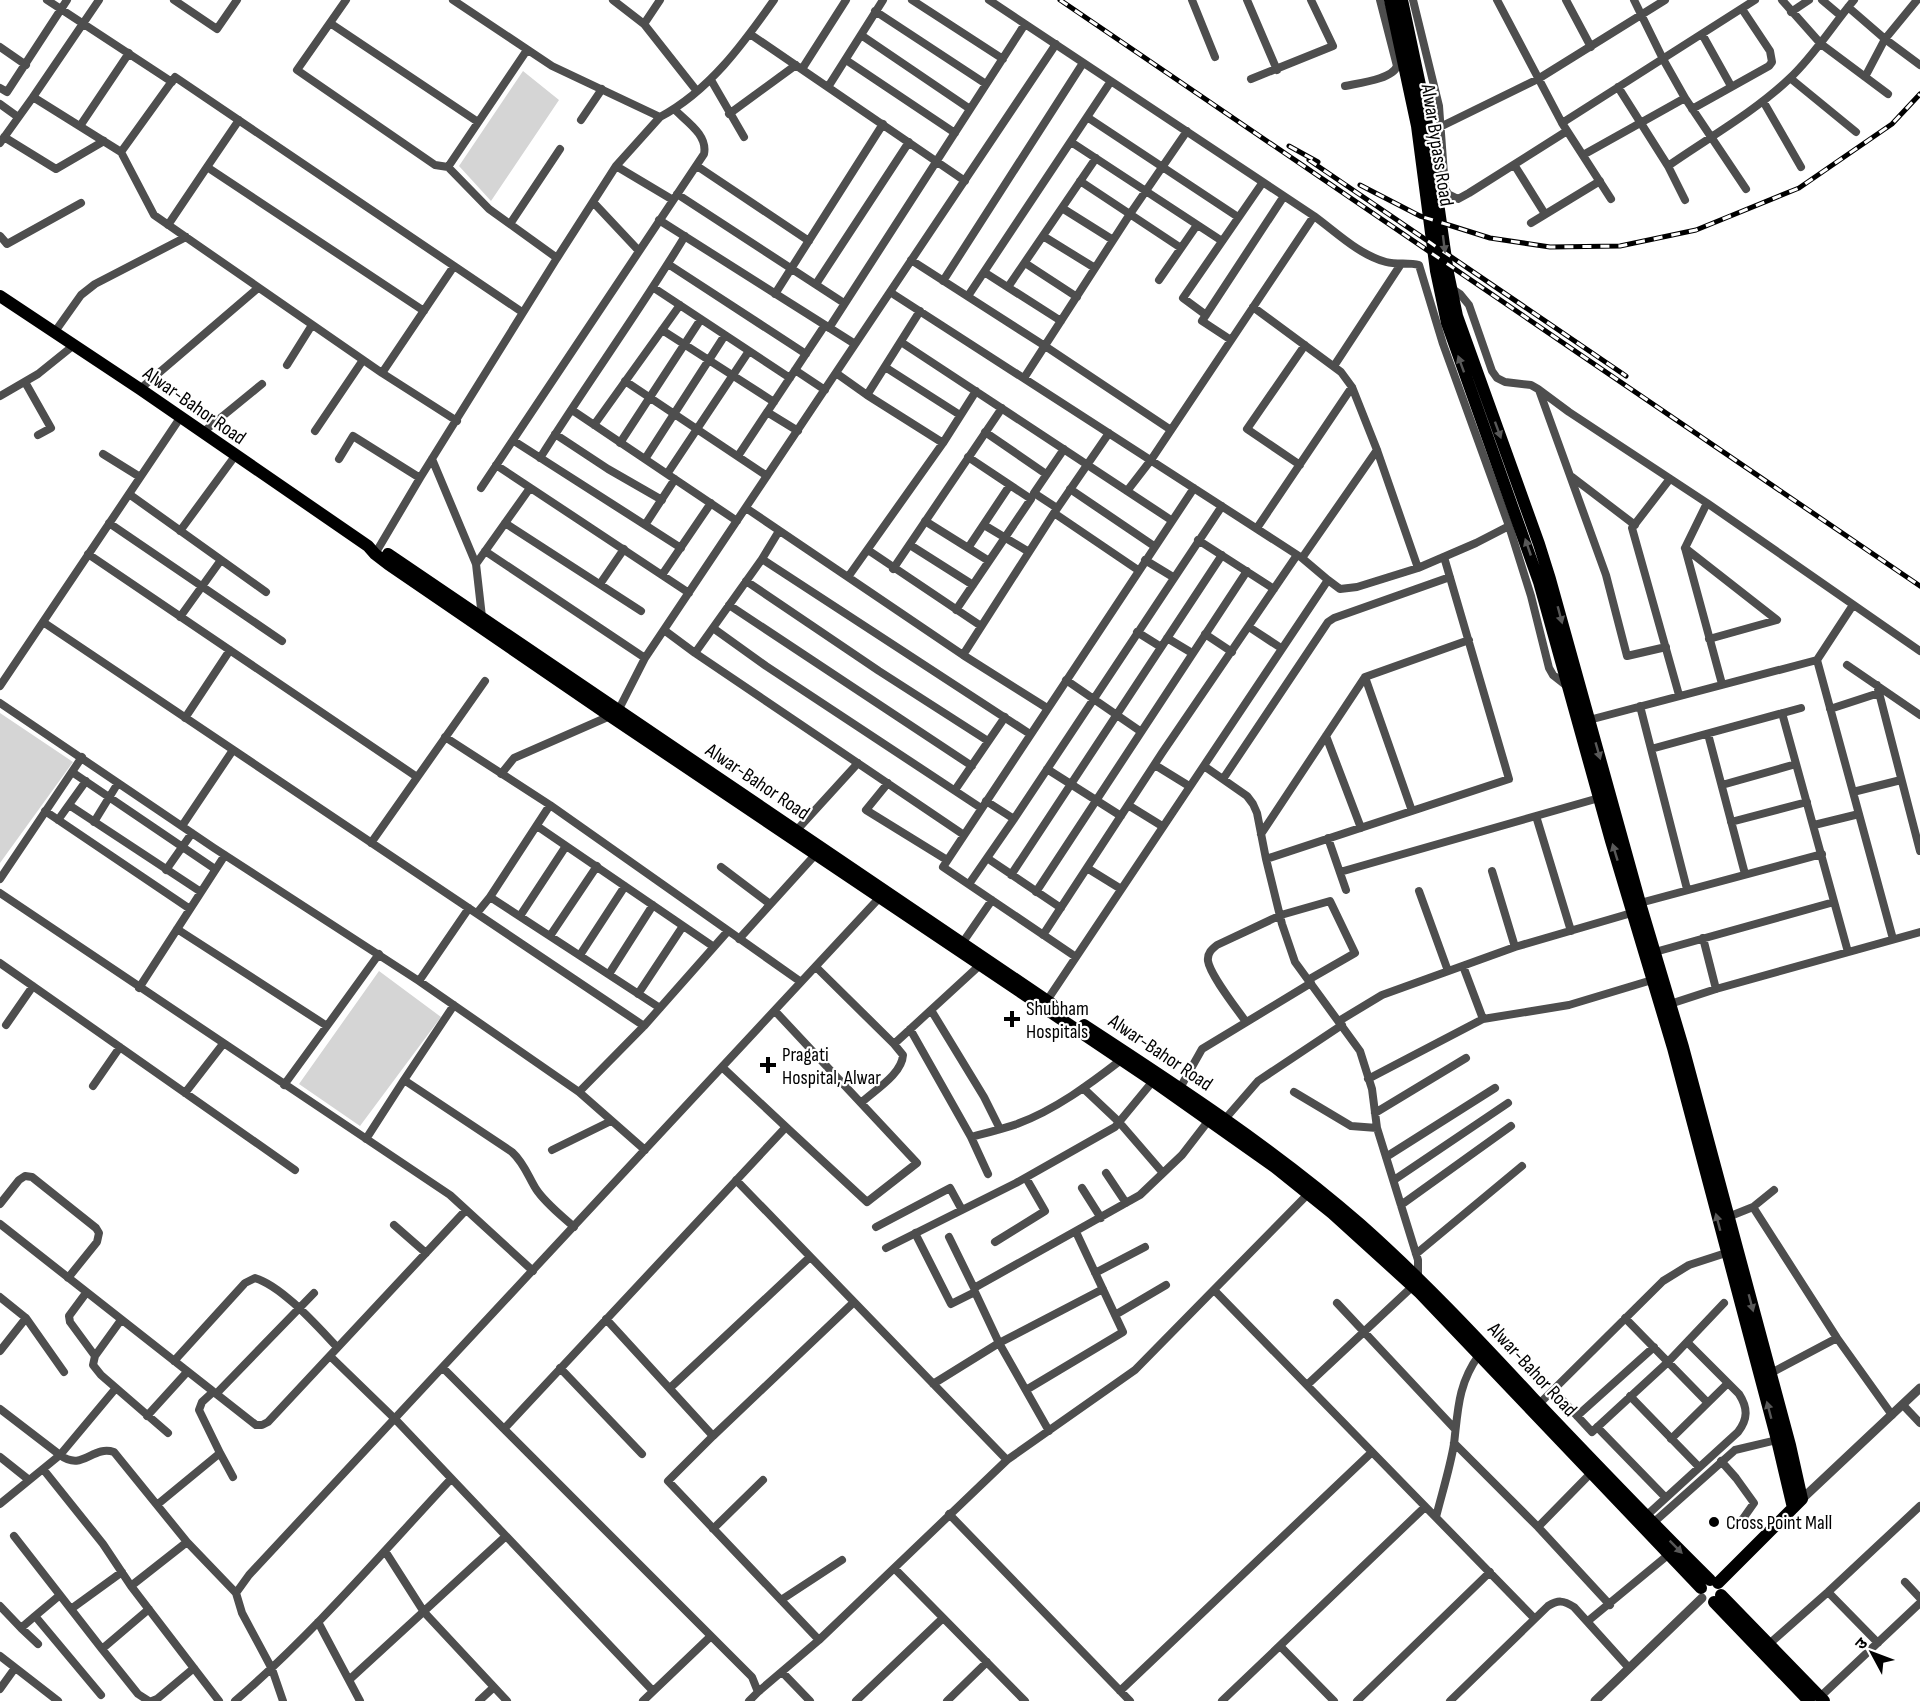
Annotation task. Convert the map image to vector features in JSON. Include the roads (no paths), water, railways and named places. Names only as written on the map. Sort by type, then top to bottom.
[{"type":"main road","name":"Alwar Bypass Road","points":[[1390,0],[1417,126],[1440,296],[1454,344],[1530,552],[1567,662]]},
{"type":"main road","points":[[1402,0],[1424,104],[1449,284],[1457,316],[1539,544],[1567,662],[1589,720],[1638,909],[1652,980],[1728,1217],[1731,1250],[1771,1373],[1783,1438]]},
{"type":"main road","name":"Alwar-Bahor Road","points":[[0,296],[614,713],[796,831],[980,965],[1180,1088],[1330,1198],[1649,1520],[1711,1591]]},
{"type":"main road","name":"Alwar-Bahor Road","points":[[374,550],[482,617],[815,855],[963,942],[1121,1060],[1268,1161],[1415,1282],[1479,1355],[1536,1407],[1592,1473],[1668,1555],[1711,1591]]},
{"type":"main road","points":[[1567,662],[1567,686],[1599,798],[1655,952],[1670,1004],[1702,1139],[1783,1438],[1798,1503],[1711,1591]]},
{"type":"main road","points":[[1711,1591],[1769,1644],[1818,1700]]},
{"type":"main road","points":[[1711,1591],[1818,1700]]},
{"type":"street","points":[[47,0],[172,82]]},
{"type":"street","points":[[0,88],[7,92],[67,0]]},
{"type":"street","points":[[99,0],[2,140],[56,169],[104,141]]},
{"type":"street","points":[[174,0],[217,29],[237,0]]},
{"type":"street","points":[[346,0],[297,70],[435,165],[448,167],[489,209],[557,258]]},
{"type":"street","points":[[613,0],[644,24],[696,90]]},
{"type":"street","points":[[644,24],[660,0]]},
{"type":"street","points":[[374,550],[616,166],[660,117],[674,110],[711,80],[750,34],[774,0]]},
{"type":"street","points":[[729,114],[799,67],[846,0]]},
{"type":"street","points":[[828,87],[883,0]]},
{"type":"street","points":[[912,0],[1003,58]]},
{"type":"street","points":[[989,0],[1314,216],[1361,251],[1387,262],[1419,265],[1466,300],[1492,371],[1497,378],[1504,382],[1531,384],[1920,651]]},
{"type":"street","points":[[1192,0],[1215,57]]},
{"type":"street","points":[[1247,0],[1277,70]]},
{"type":"street","points":[[1251,79],[1333,46],[1311,0]]},
{"type":"street","points":[[1345,86],[1390,75],[1396,70],[1397,66],[1380,0]]},
{"type":"street","points":[[1413,0],[1434,83],[1445,188],[1448,194],[1458,199],[1515,166],[1567,131]]},
{"type":"street","points":[[1497,0],[1562,123],[1611,199]]},
{"type":"street","points":[[1566,0],[1591,47]]},
{"type":"street","points":[[1634,0],[1685,98],[1746,189]]},
{"type":"street","points":[[1440,127],[1538,79],[1665,0]]},
{"type":"street","points":[[1562,123],[1755,0]]},
{"type":"street","points":[[1782,0],[1821,44],[1888,94]]},
{"type":"street","points":[[1791,12],[1809,0]]},
{"type":"street","points":[[1822,0],[1841,16]]},
{"type":"street","points":[[1864,77],[1885,39],[1917,0]]},
{"type":"street","points":[[457,1],[552,66],[660,117]]},
{"type":"street","points":[[1668,166],[1763,101],[1790,78],[1821,44],[1851,3],[1885,39],[1920,65]]},
{"type":"street","points":[[1692,109],[1772,62],[1767,45],[1742,9]]},
{"type":"street","points":[[875,11],[986,84]]},
{"type":"street","points":[[330,23],[478,122]]},
{"type":"street","points":[[738,456],[792,374],[844,303],[1025,24]]},
{"type":"street","points":[[750,34],[965,181]]},
{"type":"street","points":[[1702,34],[1731,86]]},
{"type":"street","points":[[861,35],[970,109]]},
{"type":"street","points":[[501,774],[514,758],[614,713],[645,658],[1056,44]]},
{"type":"street","points":[[0,47],[26,65]]},
{"type":"street","points":[[448,167],[527,50]]},
{"type":"street","points":[[80,126],[129,53]]},
{"type":"street","points":[[846,60],[955,132]]},
{"type":"street","points":[[943,280],[1083,63]]},
{"type":"street","points":[[121,152],[175,77],[522,312]]},
{"type":"street","points":[[1790,78],[1856,132]]},
{"type":"street","points":[[711,80],[744,138]]},
{"type":"street","points":[[968,296],[1111,81]]},
{"type":"street","points":[[1618,87],[1668,166],[1685,200]]},
{"type":"street","points":[[581,120],[602,89]]},
{"type":"street","points":[[33,97],[121,152],[154,215],[382,373],[457,421]]},
{"type":"street","points":[[1583,154],[1685,98]]},
{"type":"street","points":[[1763,101],[1801,167]]},
{"type":"street","points":[[0,104],[18,117]]},
{"type":"street","points":[[481,488],[704,154],[706,146],[703,138],[674,110]]},
{"type":"street","points":[[1087,117],[1238,217]]},
{"type":"street","points":[[168,225],[239,120]]},
{"type":"street","points":[[776,294],[883,124]]},
{"type":"street","points":[[1024,378],[1186,131]]},
{"type":"street","points":[[816,284],[909,142]]},
{"type":"street","points":[[1071,142],[1222,241]]},
{"type":"street","points":[[510,224],[560,149]]},
{"type":"street","points":[[1008,287],[1096,158]]},
{"type":"street","points":[[616,166],[675,197],[792,268],[844,303]]},
{"type":"street","points":[[696,166],[809,241]]},
{"type":"street","points":[[1515,166],[1545,214]]},
{"type":"street","points":[[207,167],[424,311]]},
{"type":"street","points":[[1080,181],[1181,248]]},
{"type":"street","points":[[1531,223],[1600,181]]},
{"type":"street","points":[[1206,315],[1183,298],[1263,182]]},
{"type":"street","points":[[1231,340],[1202,321],[1284,196]]},
{"type":"street","points":[[593,202],[639,251]]},
{"type":"street","points":[[0,236],[7,244],[81,203]]},
{"type":"street","points":[[1062,208],[1113,240]]},
{"type":"street","points":[[1127,491],[1151,460],[1314,216]]},
{"type":"street","points":[[659,220],[855,344]]},
{"type":"street","points":[[1159,280],[1197,225]]},
{"type":"street","points":[[540,458],[654,288],[685,236]]},
{"type":"street","points":[[1043,236],[1095,268]]},
{"type":"street","points":[[54,333],[81,295],[95,285],[186,237]]},
{"type":"street","points":[[911,260],[1171,430]]},
{"type":"street","points":[[1025,263],[1077,297]]},
{"type":"street","points":[[668,264],[806,354]]},
{"type":"street","points":[[1334,366],[1401,264]]},
{"type":"street","points":[[1419,265],[1443,345],[1509,526],[1531,596],[1549,668],[1553,675],[1567,686]]},
{"type":"street","points":[[382,373],[454,266]]},
{"type":"street","points":[[984,272],[1061,321]]},
{"type":"street","points":[[140,389],[258,288]]},
{"type":"street","points":[[654,288],[750,351],[825,390]]},
{"type":"street","points":[[890,292],[1257,528],[1299,556],[1340,589],[1357,587],[1418,568],[1509,526]]},
{"type":"street","points":[[594,425],[680,305]]},
{"type":"street","points":[[1253,307],[1334,366],[1352,387],[1377,450],[1418,568]]},
{"type":"street","points":[[867,395],[920,312]]},
{"type":"street","points":[[620,443],[701,319]]},
{"type":"street","points":[[287,365],[312,325]]},
{"type":"street","points":[[662,330],[774,402]]},
{"type":"street","points":[[645,459],[725,335]]},
{"type":"street","points":[[901,342],[1172,520]]},
{"type":"street","points":[[0,396],[38,374],[74,345]]},
{"type":"street","points":[[1300,465],[1248,429],[1305,345]]},
{"type":"street","points":[[645,525],[662,500],[671,477],[698,429],[750,351]]},
{"type":"street","points":[[315,430],[363,360]]},
{"type":"street","points":[[885,367],[960,416]]},
{"type":"street","points":[[836,373],[943,443]]},
{"type":"street","points":[[625,381],[767,476]]},
{"type":"street","points":[[25,382],[51,428],[38,435]]},
{"type":"street","points":[[202,433],[262,384]]},
{"type":"street","points":[[1257,528],[1352,387]]},
{"type":"street","points":[[1538,389],[1606,575],[1627,656],[1666,647]]},
{"type":"street","points":[[848,578],[943,443],[976,391]]},
{"type":"street","points":[[893,569],[1002,408]]},
{"type":"street","points":[[572,411],[737,521]]},
{"type":"street","points":[[767,412],[798,431]]},
{"type":"street","points":[[0,686],[180,418]]},
{"type":"street","points":[[985,432],[1046,474]]},
{"type":"street","points":[[963,655],[1109,433]]},
{"type":"street","points":[[555,434],[608,469],[662,500]]},
{"type":"street","points":[[339,459],[353,436],[420,478]]},
{"type":"street","points":[[514,441],[681,548]]},
{"type":"street","points":[[1064,449],[1034,494],[1138,570]]},
{"type":"street","points":[[1043,935],[1274,589],[1377,450]]},
{"type":"street","points":[[103,454],[140,477]]},
{"type":"street","points":[[180,531],[235,456]]},
{"type":"street","points":[[956,610],[1031,499],[968,457]]},
{"type":"street","points":[[432,459],[476,564],[482,617]]},
{"type":"street","points":[[496,465],[689,593]]},
{"type":"street","points":[[1570,477],[1635,525]]},
{"type":"street","points":[[1669,480],[1632,528],[1679,695]]},
{"type":"street","points":[[968,548],[1010,485]]},
{"type":"street","points":[[476,564],[530,488]]},
{"type":"street","points":[[1076,957],[943,867],[1194,488]]},
{"type":"street","points":[[1071,489],[1154,546]]},
{"type":"street","points":[[129,494],[266,592]]},
{"type":"street","points":[[662,575],[711,503]]},
{"type":"street","points":[[1707,503],[1684,548],[1722,684]]},
{"type":"street","points":[[969,884],[1222,506]]},
{"type":"street","points":[[746,508],[963,655],[1047,708]]},
{"type":"street","points":[[925,521],[989,561]]},
{"type":"street","points":[[109,523],[282,641]]},
{"type":"street","points":[[505,523],[641,611]]},
{"type":"street","points":[[984,525],[1029,552]]},
{"type":"street","points":[[695,653],[762,559],[779,531]]},
{"type":"street","points":[[1198,540],[1274,589]]},
{"type":"street","points":[[910,545],[973,585]]},
{"type":"street","points":[[1684,548],[1777,620],[1709,639]]},
{"type":"street","points":[[600,584],[624,549]]},
{"type":"street","points":[[485,550],[645,658]]},
{"type":"street","points":[[868,550],[893,569],[981,626]]},
{"type":"street","points":[[88,554],[417,777]]},
{"type":"street","points":[[1011,875],[1222,555]]},
{"type":"street","points":[[1266,859],[1509,779],[1444,557]]},
{"type":"street","points":[[762,559],[1030,734]]},
{"type":"street","points":[[180,617],[221,560]]},
{"type":"street","points":[[1145,560],[1173,577]]},
{"type":"street","points":[[1036,892],[1246,571]]},
{"type":"street","points":[[1223,779],[1328,622],[1450,577]]},
{"type":"street","points":[[1045,1003],[1328,580]]},
{"type":"street","points":[[746,581],[988,741]]},
{"type":"street","points":[[729,605],[972,766]]},
{"type":"street","points":[[1589,720],[1817,660],[1853,605]]},
{"type":"street","points":[[43,622],[644,1026]]},
{"type":"street","points":[[1249,627],[1281,648]]},
{"type":"street","points":[[713,628],[955,790],[1014,819]]},
{"type":"street","points":[[664,630],[964,835]]},
{"type":"street","points":[[1137,632],[1161,647]]},
{"type":"street","points":[[1205,634],[1232,652]]},
{"type":"street","points":[[1167,638],[1192,653]]},
{"type":"street","points":[[1261,834],[1365,677],[1468,640]]},
{"type":"street","points":[[185,718],[230,650]]},
{"type":"street","points":[[1817,660],[1893,939]]},
{"type":"street","points":[[1847,664],[1878,689],[1920,715]]},
{"type":"street","points":[[1365,677],[1412,811]]},
{"type":"street","points":[[1066,680],[1140,731]]},
{"type":"street","points":[[371,843],[485,681]]},
{"type":"street","points":[[1830,709],[1878,689]]},
{"type":"street","points":[[1878,689],[1920,851]]},
{"type":"street","points":[[0,703],[225,855],[454,1005],[579,1092],[645,1150]]},
{"type":"street","points":[[1640,705],[1687,889]]},
{"type":"street","points":[[1651,749],[1801,708]]},
{"type":"street","points":[[1782,713],[1848,952]]},
{"type":"street","points":[[955,790],[1005,717]]},
{"type":"street","points":[[1708,734],[1745,874]]},
{"type":"street","points":[[1326,736],[1361,828]]},
{"type":"street","points":[[445,737],[550,805],[801,982]]},
{"type":"street","points":[[182,826],[233,750]]},
{"type":"street","points":[[0,879],[82,758]]},
{"type":"street","points":[[796,831],[858,763]]},
{"type":"street","points":[[1722,785],[1796,764]]},
{"type":"street","points":[[1155,765],[1189,786]]},
{"type":"street","points":[[1204,766],[1247,796],[1257,813],[1282,924],[1295,962],[1360,1052],[1368,1079],[1377,1128],[1416,1254],[1415,1282],[1307,1386]]},
{"type":"street","points":[[1047,769],[1121,816]]},
{"type":"street","points":[[72,772],[216,869]]},
{"type":"street","points":[[1853,792],[1901,780]]},
{"type":"street","points":[[58,820],[86,781]]},
{"type":"street","points":[[94,822],[118,783]]},
{"type":"street","points":[[888,783],[866,810],[947,860]]},
{"type":"street","points":[[1340,873],[1599,798]]},
{"type":"street","points":[[1731,822],[1807,802]]},
{"type":"street","points":[[69,805],[201,892]]},
{"type":"street","points":[[477,913],[490,897],[550,805]]},
{"type":"street","points":[[1128,805],[1162,826]]},
{"type":"street","points":[[45,811],[190,909]]},
{"type":"street","points":[[1814,825],[1859,814]]},
{"type":"street","points":[[1536,816],[1571,931]]},
{"type":"street","points":[[537,826],[714,947]]},
{"type":"street","points":[[166,870],[192,833]]},
{"type":"street","points":[[1328,838],[1346,890]]},
{"type":"street","points":[[520,916],[566,846]]},
{"type":"street","points":[[1225,1119],[1258,1081],[1382,995],[1515,947],[1638,909],[1687,889],[1822,854]]},
{"type":"street","points":[[139,988],[225,855]]},
{"type":"street","points":[[739,939],[815,855]]},
{"type":"street","points":[[987,858],[1061,908]]},
{"type":"street","points":[[550,936],[597,866]]},
{"type":"street","points":[[720,867],[771,904]]},
{"type":"street","points":[[1087,868],[1120,889]]},
{"type":"street","points":[[1492,872],[1515,947]]},
{"type":"street","points":[[580,956],[625,886]]},
{"type":"street","points":[[1419,891],[1448,971]]},
{"type":"street","points":[[0,892],[139,988],[450,1195],[533,1271]]},
{"type":"street","points":[[236,1593],[249,1575],[883,894]]},
{"type":"street","points":[[490,897],[660,1008]]},
{"type":"street","points":[[963,942],[992,900]]},
{"type":"street","points":[[1180,1088],[1202,1049],[1246,1022],[1355,953],[1330,901],[1281,915],[1217,945],[1210,951],[1208,959],[1211,970],[1246,1022]]},
{"type":"street","points":[[1655,952],[1834,902]]},
{"type":"street","points":[[609,974],[653,905]]},
{"type":"street","points":[[419,981],[469,908]]},
{"type":"street","points":[[639,994],[683,926]]},
{"type":"street","points":[[177,929],[327,1026]]},
{"type":"street","points":[[579,1092],[644,1026],[728,931]]},
{"type":"street","points":[[1670,1004],[1920,932]]},
{"type":"street","points":[[1703,938],[1716,989]]},
{"type":"street","points":[[284,1084],[379,954]]},
{"type":"street","points":[[0,963],[295,1170]]},
{"type":"street","points":[[894,1044],[980,965]]},
{"type":"street","points":[[1463,966],[1483,1019]]},
{"type":"street","points":[[816,967],[903,1055],[903,1062],[898,1070],[861,1102]]},
{"type":"street","points":[[1368,1079],[1483,1019],[1569,1005],[1652,980]]},
{"type":"street","points":[[6,1025],[33,986]]},
{"type":"street","points":[[366,1139],[454,1005]]},
{"type":"street","points":[[931,1010],[984,1097],[1000,1129]]},
{"type":"street","points":[[722,1067],[867,1202],[917,1163],[775,1011]]},
{"type":"street","points":[[910,1029],[971,1137],[988,1174]]},
{"type":"street","points":[[185,1093],[223,1044]]},
{"type":"street","points":[[93,1086],[120,1047]]},
{"type":"street","points":[[1375,1113],[1466,1058]]},
{"type":"street","points":[[971,1137],[1018,1123],[1046,1110],[1083,1088],[1121,1060]]},
{"type":"street","points":[[404,1080],[512,1152],[522,1161],[536,1189],[574,1227]]},
{"type":"street","points":[[886,1248],[1026,1178],[1115,1127],[1153,1081]]},
{"type":"street","points":[[1083,1088],[1119,1122],[1163,1173]]},
{"type":"street","points":[[1386,1157],[1495,1088]]},
{"type":"street","points":[[1294,1092],[1351,1126],[1377,1128]]},
{"type":"street","points":[[1394,1180],[1508,1103]]},
{"type":"street","points":[[915,1233],[951,1304],[1140,1196],[1182,1155],[1209,1120]]},
{"type":"street","points":[[552,1150],[611,1121]]},
{"type":"street","points":[[1401,1206],[1511,1126]]},
{"type":"street","points":[[504,1429],[786,1127]]},
{"type":"street","points":[[1416,1254],[1522,1166]]},
{"type":"street","points":[[1106,1173],[1126,1203]]},
{"type":"street","points":[[0,1204],[19,1180],[25,1176],[32,1178],[96,1228],[99,1233],[97,1242],[68,1278]]},
{"type":"street","points":[[995,1242],[1045,1211],[1026,1178]]},
{"type":"street","points":[[736,1180],[1006,1460]]},
{"type":"street","points":[[876,1227],[950,1188],[962,1210]]},
{"type":"street","points":[[1082,1188],[1101,1218]]},
{"type":"street","points":[[1728,1217],[1753,1207],[1774,1190]]},
{"type":"street","points":[[749,1701],[819,1640],[1006,1460],[1135,1370],[1308,1194]]},
{"type":"street","points":[[1753,1207],[1837,1338],[1892,1415]]},
{"type":"street","points":[[0,1224],[256,1425],[262,1425],[268,1422],[466,1210]]},
{"type":"street","points":[[394,1225],[426,1253]]},
{"type":"street","points":[[1026,1390],[1123,1332],[1076,1232]]},
{"type":"street","points":[[949,1237],[999,1343],[1049,1431]]},
{"type":"street","points":[[1095,1273],[1145,1247]]},
{"type":"street","points":[[1536,1407],[1671,1275],[1689,1265],[1731,1250]]},
{"type":"street","points":[[670,1389],[810,1257]]},
{"type":"street","points":[[174,1361],[245,1283],[255,1278],[266,1281],[338,1347]]},
{"type":"street","points":[[1115,1315],[1166,1285]]},
{"type":"street","points":[[933,1384],[999,1343],[1103,1289]]},
{"type":"street","points":[[1215,1291],[1534,1618]]},
{"type":"street","points":[[86,1293],[69,1316],[70,1322],[95,1356]]},
{"type":"street","points":[[233,1477],[199,1410],[202,1402],[215,1393],[314,1293]]},
{"type":"street","points":[[0,1297],[26,1318],[64,1372]]},
{"type":"street","points":[[819,1640],[668,1481],[854,1302]]},
{"type":"street","points":[[1337,1303],[1454,1428]]},
{"type":"street","points":[[1552,1390],[1592,1432],[1668,1362],[1724,1303]]},
{"type":"street","points":[[0,1351],[26,1318]]},
{"type":"street","points":[[1625,1318],[1707,1402]]},
{"type":"street","points":[[606,1319],[713,1436]]},
{"type":"street","points":[[121,1320],[95,1356],[93,1365],[168,1433]]},
{"type":"street","points":[[1771,1373],[1837,1338]]},
{"type":"street","points":[[1649,1520],[1666,1498],[1738,1432],[1745,1419],[1744,1402],[1687,1342]]},
{"type":"street","points":[[1577,1416],[1654,1347]]},
{"type":"street","points":[[1436,1517],[1454,1443],[1454,1428],[1467,1372],[1479,1355]]},
{"type":"street","points":[[330,1356],[395,1419],[653,1691]]},
{"type":"street","points":[[443,1368],[752,1677],[759,1692]]},
{"type":"street","points":[[561,1368],[642,1454]]},
{"type":"street","points":[[147,1416],[187,1372]]},
{"type":"street","points":[[1671,1439],[1728,1383]]},
{"type":"street","points":[[1,1501],[60,1455],[116,1388]]},
{"type":"street","points":[[1798,1503],[1920,1388]]},
{"type":"street","points":[[1630,1396],[1699,1467]]},
{"type":"street","points":[[1903,1405],[1920,1423]]},
{"type":"street","points":[[0,1409],[68,1461],[83,1460],[98,1452],[108,1450],[114,1452],[187,1542],[236,1593],[242,1613],[272,1669],[284,1701]]},
{"type":"street","points":[[1597,1427],[1666,1498]]},
{"type":"street","points":[[1649,1520],[1735,1450],[1783,1438]]},
{"type":"street","points":[[1454,1443],[1538,1527],[1610,1605]]},
{"type":"street","points":[[1120,1691],[1372,1452]]},
{"type":"street","points":[[158,1504],[220,1453]]},
{"type":"street","points":[[0,1457],[30,1480]]},
{"type":"street","points":[[1721,1461],[1754,1503],[1742,1520]]},
{"type":"street","points":[[43,1469],[103,1544],[131,1586],[219,1701]]},
{"type":"street","points":[[1538,1527],[1592,1473]]},
{"type":"street","points":[[235,1701],[272,1669],[318,1622],[451,1479]]},
{"type":"street","points":[[713,1528],[763,1480]]},
{"type":"street","points":[[1222,1701],[1425,1507]]},
{"type":"street","points":[[1769,1644],[1919,1509]]},
{"type":"street","points":[[949,1515],[1130,1701]]},
{"type":"street","points":[[14,1536],[138,1694],[150,1701],[157,1699],[194,1668]]},
{"type":"street","points":[[349,1680],[506,1536]]},
{"type":"street","points":[[131,1586],[187,1542]]},
{"type":"street","points":[[385,1551],[424,1612],[507,1701]]},
{"type":"street","points":[[1588,1622],[1668,1555]]},
{"type":"street","points":[[781,1600],[842,1560]]},
{"type":"street","points":[[894,1568],[1025,1701]]},
{"type":"street","points":[[71,1609],[122,1572]]},
{"type":"street","points":[[1357,1701],[1490,1572]]},
{"type":"street","points":[[1905,1582],[1920,1598]]},
{"type":"street","points":[[1595,1701],[1711,1591]]},
{"type":"street","points":[[1828,1592],[1878,1643]]},
{"type":"street","points":[[21,1628],[60,1595]]},
{"type":"street","points":[[1450,1701],[1534,1618],[1557,1601],[1565,1601],[1588,1622],[1629,1668]]},
{"type":"street","points":[[1818,1700],[1920,1603]]},
{"type":"street","points":[[0,1606],[38,1644]]},
{"type":"street","points":[[102,1649],[149,1609]]},
{"type":"street","points":[[35,1616],[101,1695]]},
{"type":"street","points":[[856,1701],[943,1617]]},
{"type":"street","points":[[318,1622],[360,1701]]},
{"type":"street","points":[[643,1701],[711,1636]]},
{"type":"street","points":[[1281,1646],[1334,1701]]},
{"type":"street","points":[[0,1656],[58,1701]]},
{"type":"street","points":[[947,1701],[987,1662]]},
{"type":"street","points":[[0,1689],[15,1668]]},
{"type":"street","points":[[782,1672],[810,1701]]},
{"type":"street","points":[[479,1701],[494,1688]]},
{"type":"railway","points":[[1060,0],[1920,586]]},
{"type":"railway","points":[[1360,185],[1420,216],[1490,238],[1550,247],[1620,246],[1696,230],[1799,188],[1892,124],[1920,94]]},
{"type":"railway","points":[[1289,146],[1318,162]]},
{"type":"railway","points":[[1309,160],[1626,376]]},
{"type":"place","name":"Shubham Hospitals","points":[[1012,1019]]},
{"type":"place","name":"Pragati Hospital, Alwar","points":[[768,1065]]},
{"type":"place","name":"Cross Point Mall","points":[[1714,1522]]}]
